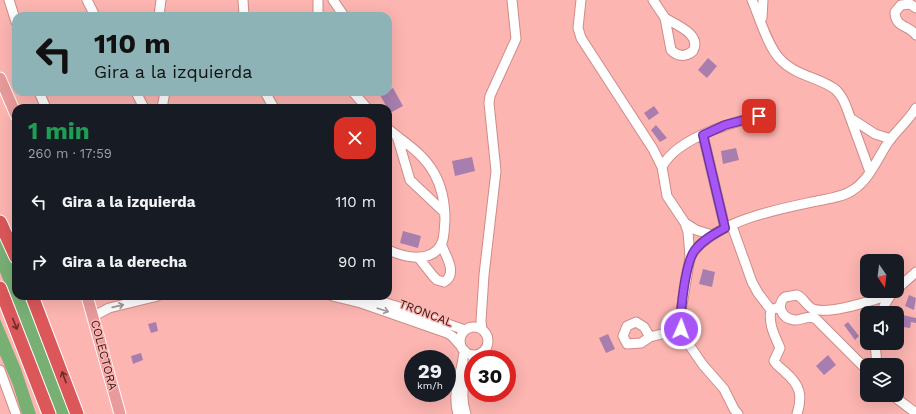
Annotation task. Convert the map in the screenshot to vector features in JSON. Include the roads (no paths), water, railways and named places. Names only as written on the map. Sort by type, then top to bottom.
[{"type":"highway","points":[[0,222],[12,248]]},
{"type":"highway","points":[[0,288],[49,414]]},
{"type":"highway","points":[[33,300],[76,414]]},
{"type":"main road","points":[[0,78],[12,106]]},
{"type":"main road","name":"COLECTORA","points":[[88,300],[120,414]]},
{"type":"street","points":[[9,0],[13,12]]},
{"type":"street","points":[[87,0],[92,12]]},
{"type":"street","points":[[160,12],[161,0]]},
{"type":"street","points":[[243,0],[244,12]]},
{"type":"street","points":[[318,0],[318,12]]},
{"type":"street","points":[[333,0],[341,12]]},
{"type":"street","points":[[484,350],[488,346],[488,342],[486,332],[482,329],[481,321],[484,275],[496,171],[488,103],[516,39],[512,0]]},
{"type":"street","points":[[581,0],[578,28],[584,44],[653,149],[662,167],[667,196],[685,223],[688,232],[690,257],[680,317],[681,329],[687,343],[703,365],[724,389],[738,414]]},
{"type":"street","points":[[578,18],[588,0]]},
{"type":"street","points":[[654,0],[665,18]]},
{"type":"street","points":[[752,0],[775,54],[785,64],[800,73],[836,90],[846,106],[851,118],[870,172]]},
{"type":"street","points":[[763,0],[762,18],[765,32]]},
{"type":"street","points":[[916,8],[910,4],[901,5],[897,8],[895,16],[896,20],[902,26],[912,31],[916,35]]},
{"type":"street","points":[[356,96],[364,104]]},
{"type":"street","points":[[690,257],[702,242],[712,235],[761,214],[846,194],[861,184],[891,139],[916,108]]},
{"type":"street","points":[[653,149],[668,151],[676,149],[703,135],[736,121],[770,115]]},
{"type":"street","points":[[851,118],[875,134],[891,139]]},
{"type":"street","points":[[392,132],[416,150],[426,160],[442,191],[445,212],[444,235],[441,244],[434,252],[427,256],[418,257],[405,256],[392,251]]},
{"type":"street","points":[[703,135],[729,227],[758,293],[775,309],[794,320],[814,314],[846,308],[876,298]]},
{"type":"street","points":[[397,136],[410,180],[445,212]]},
{"type":"street","points":[[662,167],[665,160],[676,149]]},
{"type":"street","points":[[685,223],[696,230],[712,235]]},
{"type":"street","points":[[418,257],[437,280],[444,282],[448,280],[451,275],[451,268],[441,244]]},
{"type":"street","points":[[904,283],[916,272]]},
{"type":"street","points":[[797,414],[801,400],[799,389],[786,373],[774,363],[780,348],[770,322],[775,309],[786,296],[797,295],[804,299],[814,314],[860,363]]},
{"type":"street","points":[[94,316],[108,308],[141,300]]},
{"type":"street","name":"TRONCAL","points":[[348,300],[367,305],[447,333],[452,336],[462,348]]},
{"type":"street","name":"TRONCAL","points":[[376,300],[469,329],[482,329]]},
{"type":"street","points":[[469,329],[482,310]]},
{"type":"street","name":"TRONCAL","points":[[458,414],[455,401],[456,388],[464,358],[461,337],[469,329]]},
{"type":"street","points":[[650,337],[681,329]]},
{"type":"street","points":[[0,370],[16,414]]},
{"type":"street","points":[[464,386],[464,399]]},
{"type":"street","points":[[464,402],[466,414]]},
{"type":"street","points":[[901,402],[916,413]]}]
